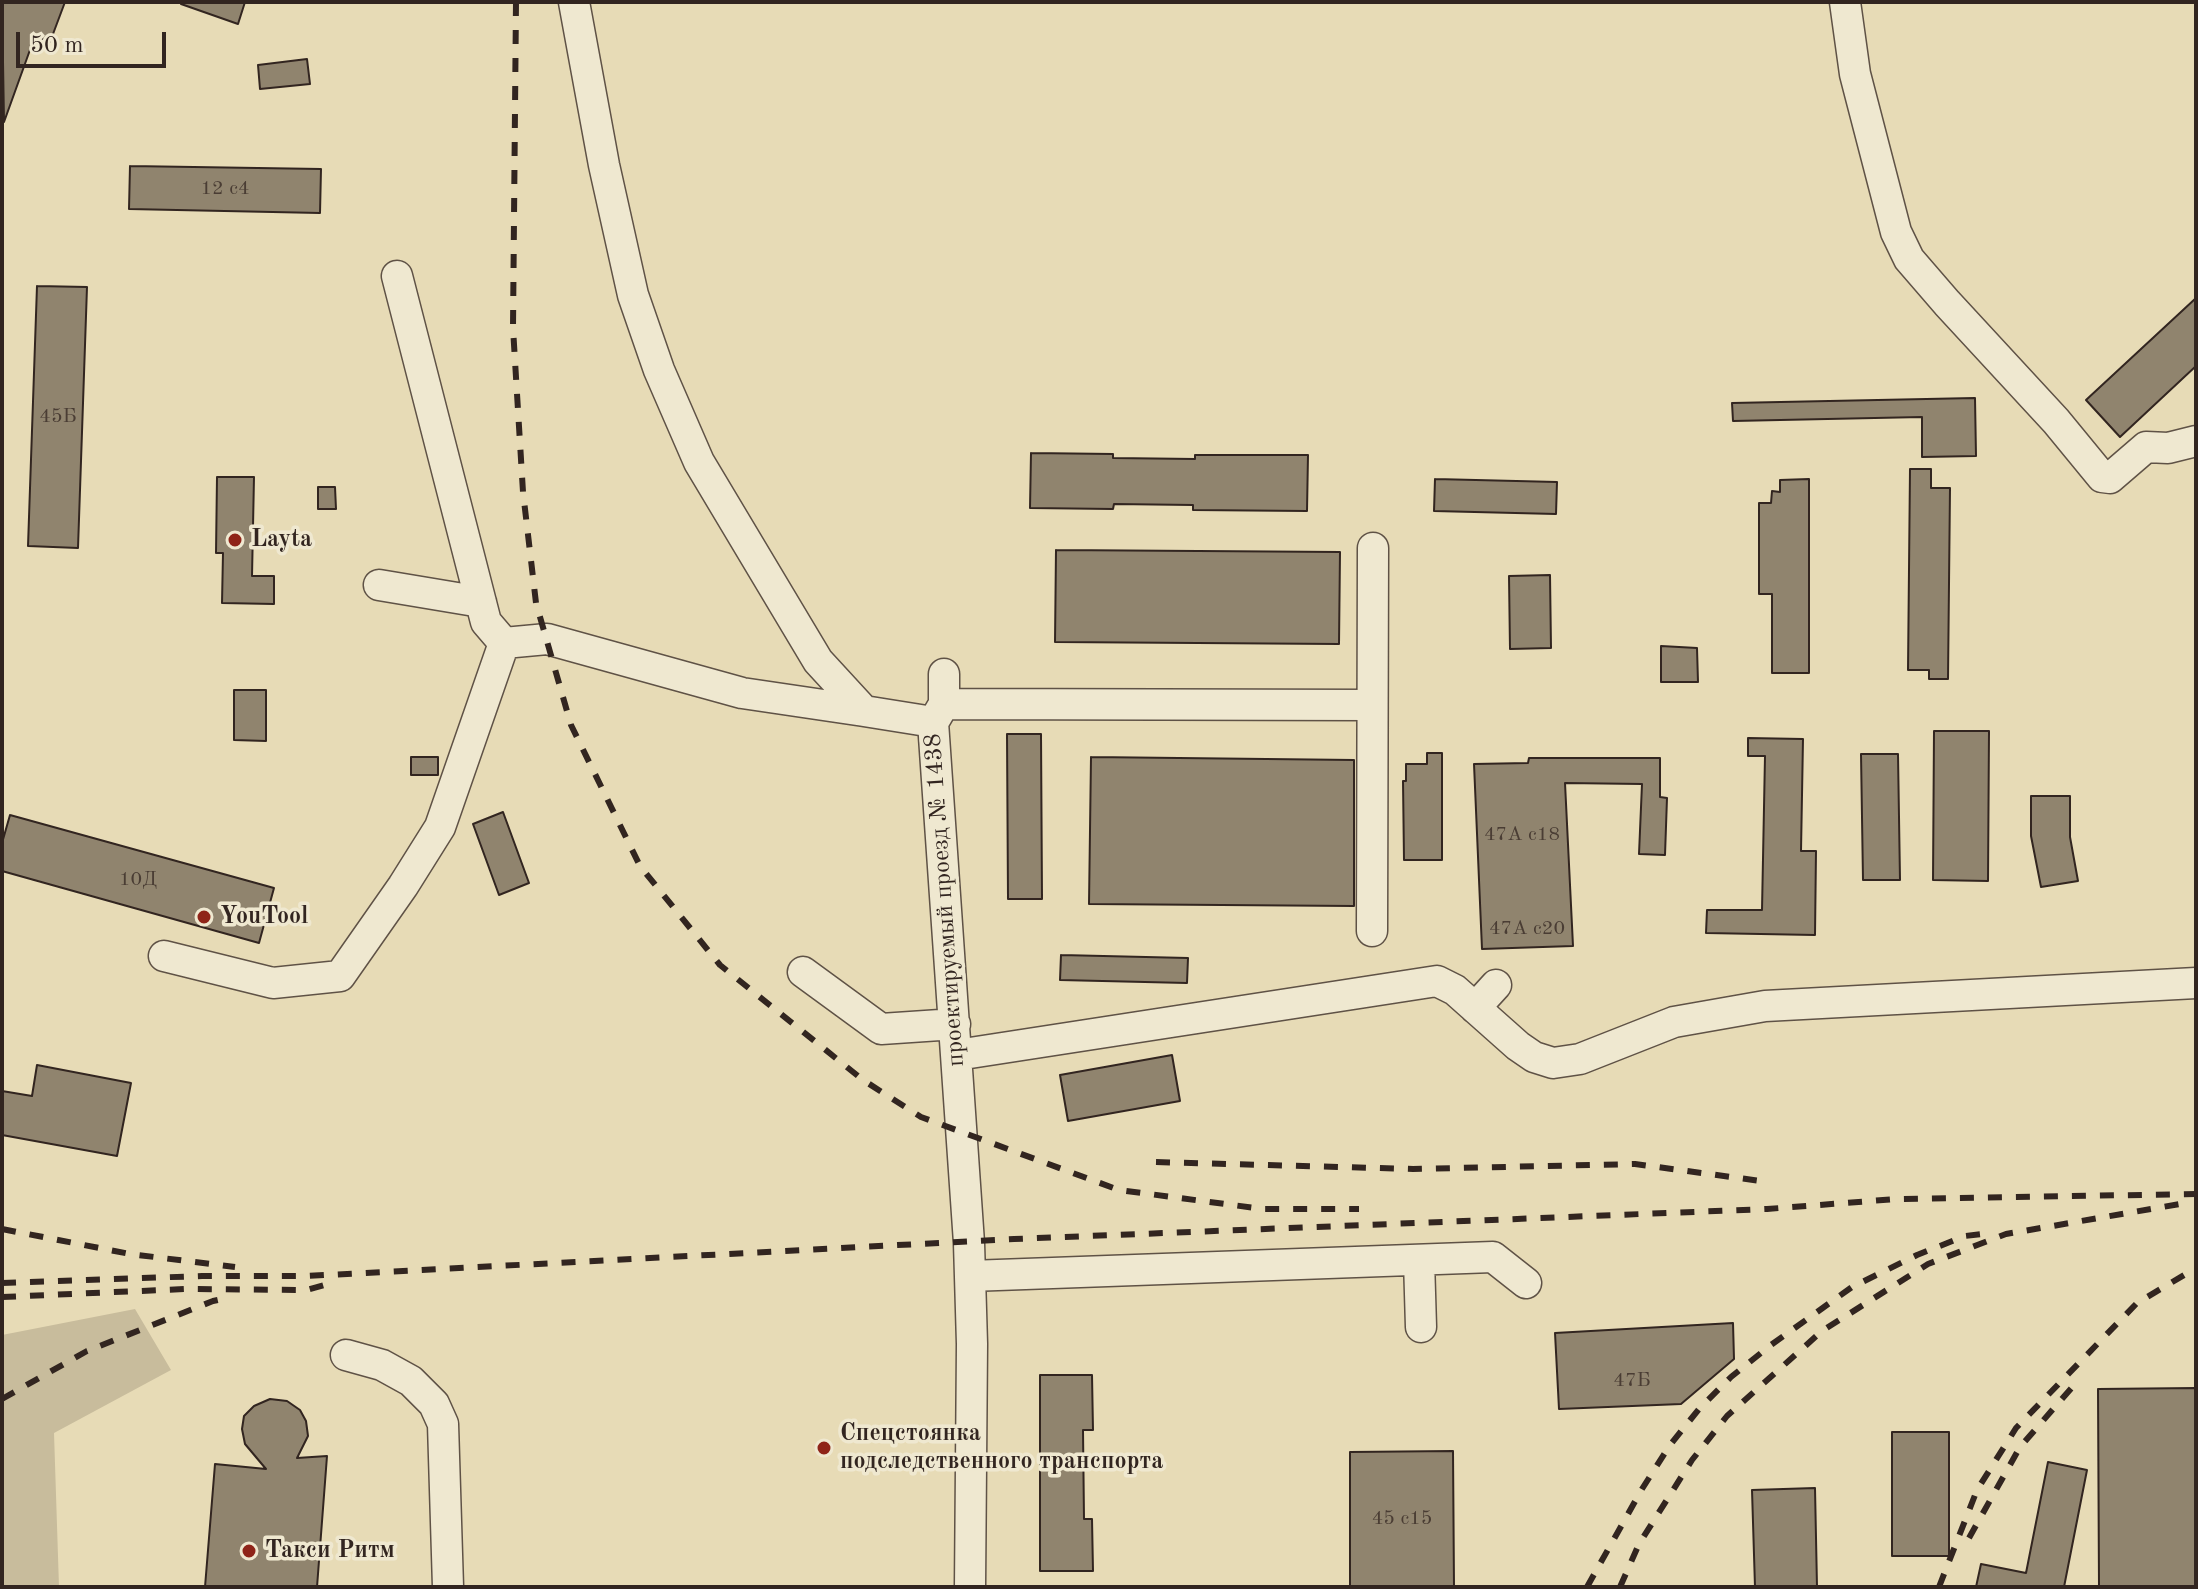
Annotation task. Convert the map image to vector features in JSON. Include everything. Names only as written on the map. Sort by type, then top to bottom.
[{"type":"street","points":[[574,2],[604,165],[633,295],[659,370],[699,462],[778,596],[818,661],[864,711]]},
{"type":"street","points":[[1845,2],[1855,74],[1896,232],[1909,259],[2056,421],[2102,477],[2110,478],[2146,447],[2168,448],[2196,441]]},
{"type":"street","points":[[164,956],[273,983],[340,976],[440,827],[504,643],[486,622],[397,276]]},
{"type":"street","points":[[1372,931],[1373,548]]},
{"type":"street","points":[[379,585],[481,602]]},
{"type":"street","name":"проектируемый проезд № 1438","points":[[504,643],[547,639],[742,693],[864,711],[939,713],[957,1055],[969,1116],[970,1587]]},
{"type":"street","points":[[944,674],[939,713],[1372,705]]},
{"type":"street","points":[[803,972],[881,1029],[955,1024]]},
{"type":"street","points":[[957,1055],[1437,981],[1455,990],[1518,1046],[1534,1057],[1553,1063],[1580,1059],[1674,1022],[1765,1006],[2196,983]]},
{"type":"street","points":[[1475,1008],[1496,985]]},
{"type":"street","points":[[970,1276],[1493,1257],[1526,1283]]},
{"type":"street","points":[[1419,1260],[1421,1327]]},
{"type":"street","points":[[346,1355],[382,1365],[411,1381],[434,1404],[439,1414],[443,1424],[448,1587]]},
{"type":"shaded area","points":[[135,1309],[171,1370],[54,1433],[59,1587],[2,1587],[2,1335]]},
{"type":"building","points":[[2,2],[65,2],[50,42],[35,36],[4,122]]},
{"type":"building","points":[[182,2],[245,2],[238,24]]},
{"type":"building","points":[[307,59],[310,84],[260,89],[258,65]]},
{"type":"building","points":[[130,166],[321,169],[320,213],[129,209]]},
{"type":"building","points":[[37,286],[87,287],[78,548],[28,546]]},
{"type":"building","points":[[2196,298],[2196,366],[2120,437],[2086,400]]},
{"type":"building","points":[[1975,398],[1976,456],[1922,457],[1922,417],[1733,421],[1732,403]]},
{"type":"building","points":[[1031,453],[1195,459],[1195,455],[1308,455],[1307,511],[1193,510],[1193,505],[1114,504],[1113,509],[1030,508]]},
{"type":"building","points":[[1910,469],[1931,469],[1931,488],[1950,488],[1948,679],[1929,679],[1929,670],[1908,670]]},
{"type":"building","points":[[217,477],[254,477],[252,576],[274,576],[274,604],[222,603],[223,553],[216,553]]},
{"type":"building","points":[[1435,479],[1557,482],[1556,514],[1434,511]]},
{"type":"building","points":[[1809,479],[1809,673],[1772,673],[1772,594],[1759,594],[1759,503],[1771,503],[1772,491],[1780,492],[1780,480]]},
{"type":"building","points":[[318,487],[335,487],[336,509],[318,509]]},
{"type":"building","points":[[1056,550],[1340,552],[1339,644],[1055,642]]},
{"type":"building","points":[[1550,575],[1551,648],[1510,649],[1509,576]]},
{"type":"building","points":[[1661,646],[1697,648],[1698,682],[1661,682]]},
{"type":"building","points":[[234,690],[266,690],[266,741],[234,740]]},
{"type":"building","points":[[1934,731],[1989,731],[1988,881],[1933,880]]},
{"type":"building","points":[[1007,734],[1041,734],[1042,899],[1008,899]]},
{"type":"building","points":[[1748,738],[1803,739],[1801,851],[1816,851],[1815,935],[1706,933],[1707,910],[1762,910],[1765,756],[1748,756]]},
{"type":"building","points":[[1427,753],[1442,753],[1442,860],[1404,860],[1403,781],[1406,781],[1406,764],[1427,764]]},
{"type":"building","points":[[1861,754],[1898,754],[1900,880],[1863,880]]},
{"type":"building","points":[[411,757],[438,757],[438,775],[411,775]]},
{"type":"building","points":[[1091,757],[1354,760],[1354,906],[1089,904]]},
{"type":"building","points":[[1529,758],[1660,758],[1660,797],[1667,798],[1665,855],[1639,854],[1642,784],[1565,783],[1573,946],[1482,949],[1474,764],[1528,763]]},
{"type":"building","points":[[2031,796],[2070,796],[2070,837],[2078,881],[2041,887],[2031,836]]},
{"type":"building","points":[[503,812],[529,883],[499,895],[473,824]]},
{"type":"building","points":[[10,815],[274,888],[259,943],[2,871],[2,843]]},
{"type":"building","points":[[1061,955],[1188,958],[1187,983],[1060,980]]},
{"type":"building","points":[[1172,1055],[1180,1101],[1068,1121],[1060,1075]]},
{"type":"building","points":[[37,1065],[131,1083],[117,1156],[2,1135],[2,1091],[32,1096]]},
{"type":"building","points":[[1733,1323],[1734,1359],[1681,1404],[1559,1409],[1555,1333]]},
{"type":"building","points":[[1040,1375],[1092,1375],[1093,1430],[1083,1430],[1084,1519],[1092,1519],[1093,1571],[1040,1571]]},
{"type":"building","points":[[2196,1388],[2196,1587],[2099,1587],[2098,1389]]},
{"type":"building","points":[[270,1399],[287,1401],[300,1410],[306,1421],[308,1436],[297,1458],[327,1456],[317,1587],[205,1587],[215,1464],[266,1469],[245,1444],[242,1429],[244,1416],[254,1406]]},
{"type":"building","points":[[1892,1432],[1949,1432],[1949,1556],[1892,1556]]},
{"type":"building","points":[[1453,1451],[1454,1587],[1350,1587],[1350,1452]]},
{"type":"building","points":[[2048,1462],[2087,1470],[2064,1587],[1976,1587],[1981,1564],[2026,1573]]},
{"type":"building","points":[[1815,1488],[1817,1587],[1755,1587],[1752,1490]]},
{"type":"railway","points":[[516,2],[513,328],[523,492],[536,603],[571,725],[640,866],[720,965],[863,1080],[921,1117],[1119,1190],[1263,1209],[1359,1209]]},
{"type":"railway","points":[[1156,1162],[1413,1169],[1635,1164],[1761,1181]]},
{"type":"railway","points":[[2,1283],[202,1276],[307,1276],[1014,1239],[1767,1209],[1897,1199],[2196,1194]]},
{"type":"railway","points":[[1620,1587],[1639,1544],[1692,1460],[1727,1416],[1822,1331],[1928,1264],[2006,1234],[2180,1204]]},
{"type":"railway","points":[[2,1229],[130,1254],[235,1267]]},
{"type":"railway","points":[[1587,1587],[1670,1445],[1699,1409],[1731,1377],[1852,1287],[1917,1255],[1965,1236],[1990,1233]]},
{"type":"railway","points":[[1939,1587],[1977,1490],[2016,1428],[2137,1303],[2196,1268]]},
{"type":"railway","points":[[2,1297],[185,1289],[307,1290],[335,1282]]},
{"type":"railway","points":[[2,1399],[87,1351],[213,1301],[231,1297]]},
{"type":"railway","points":[[1969,1538],[2020,1447],[2075,1384]]},
{"type":"place","name":"Layta","points":[[235,540]]},
{"type":"place","name":"YouTool","points":[[204,917]]},
{"type":"place","name":"Спецстоянка подследственного транспорта","points":[[824,1448]]},
{"type":"place","name":"Такси Ритм","points":[[249,1551]]}]
